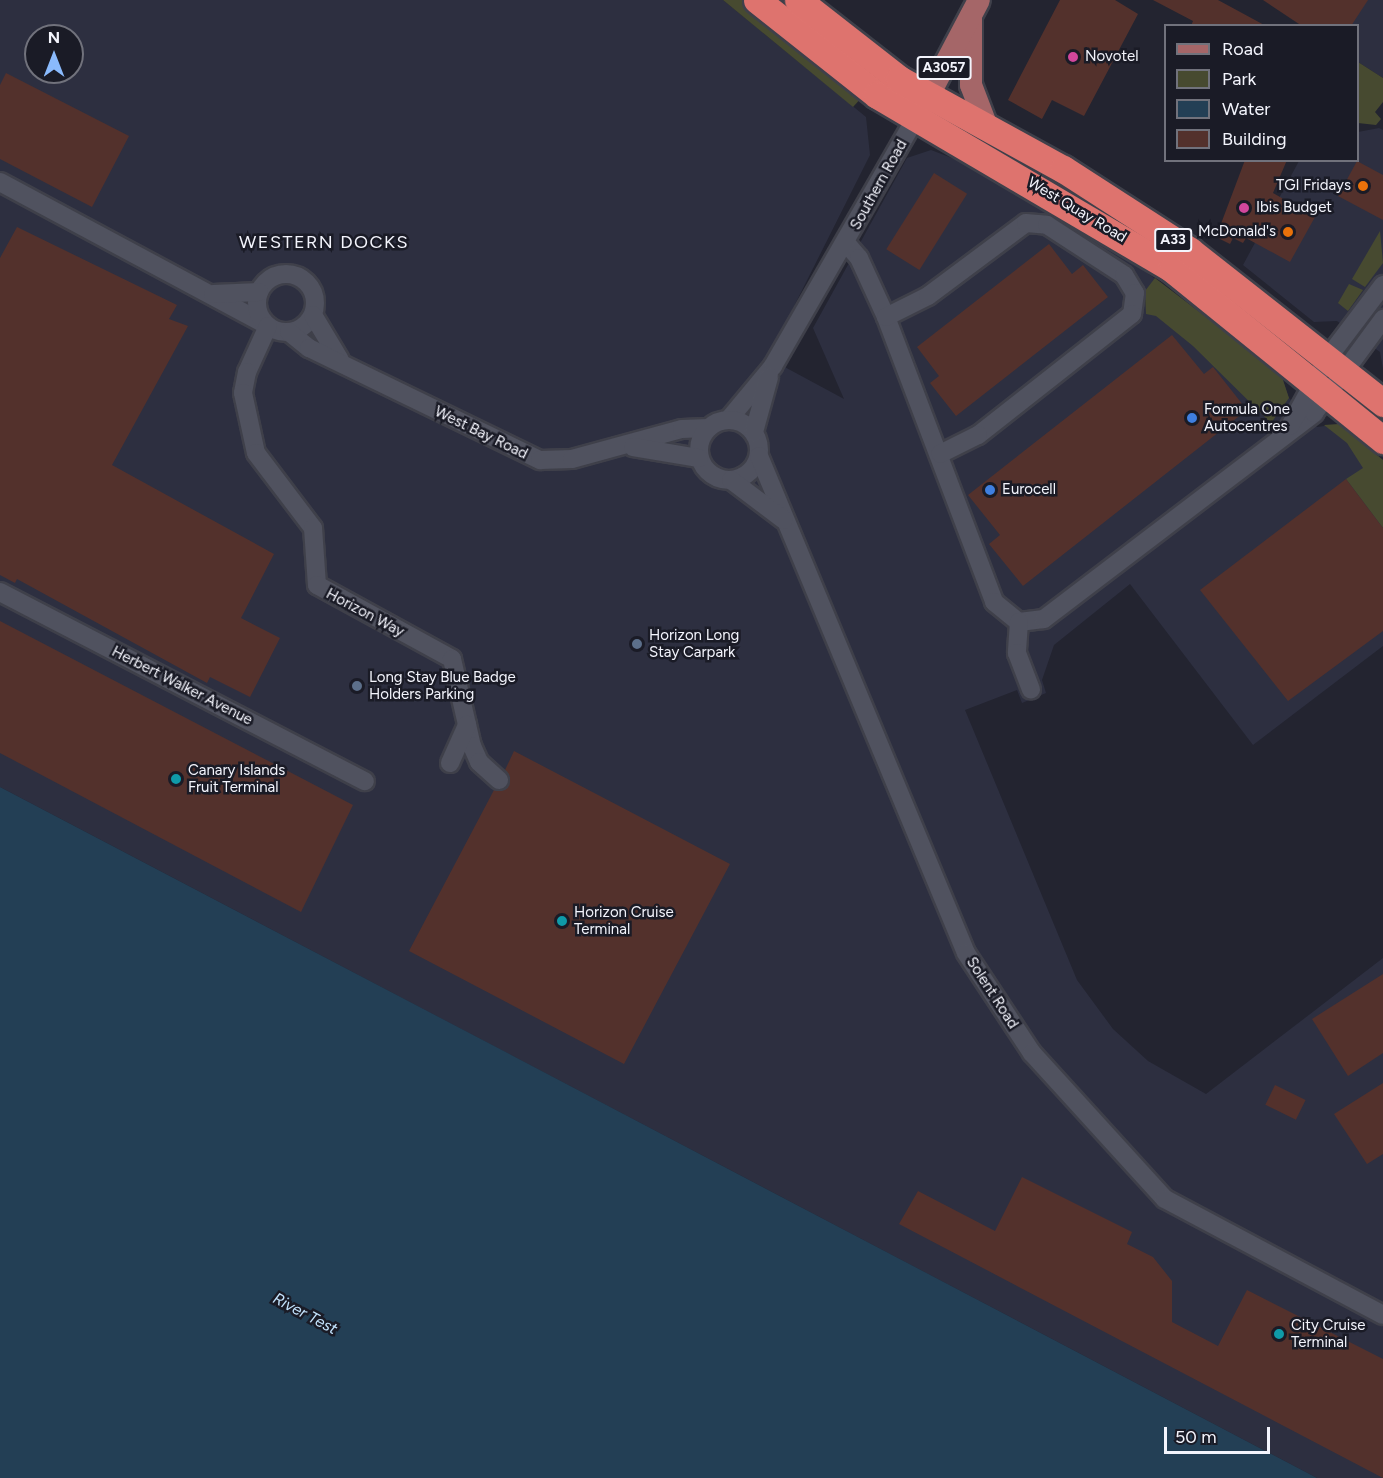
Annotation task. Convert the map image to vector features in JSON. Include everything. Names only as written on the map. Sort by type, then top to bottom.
[{"type":"highway","name":"West Quay Road","points":[[757,0],[829,61],[922,108],[1172,269],[1383,441]]},
{"type":"highway","name":"West Quay Road","points":[[798,0],[879,65],[922,108],[987,127],[1190,251],[1383,403]]},
{"type":"main road","name":"Southern Road","points":[[922,108],[975,8]]},
{"type":"main road","points":[[975,8],[971,85],[987,127]]},
{"type":"street","name":"Southern Road","points":[[729,419],[773,366],[922,108]]},
{"type":"street","points":[[0,182],[213,294],[236,312],[267,325],[289,332],[303,327],[313,315],[315,296],[299,276],[277,275],[259,292],[257,309],[267,325]]},
{"type":"street","points":[[886,318],[928,296],[1026,223],[1047,225],[1124,275],[1135,293],[1132,314],[978,435],[940,454]]},
{"type":"street","points":[[846,243],[859,258],[886,318],[940,454],[994,602],[1019,622],[1044,619],[1290,427],[1322,389],[1383,285]]},
{"type":"street","points":[[213,294],[259,292]]},
{"type":"street","points":[[313,315],[341,361]]},
{"type":"street","points":[[1337,366],[1383,319]]},
{"type":"street","name":"Horizon Way","points":[[267,325],[247,372],[243,393],[256,453],[313,528],[317,585],[452,659],[467,725],[479,762],[499,780]]},
{"type":"street","name":"West Bay Road","points":[[289,332],[309,348],[341,361],[522,456],[554,461],[630,447],[658,435],[708,428]]},
{"type":"street","name":"Southern Road","points":[[754,432],[773,366]]},
{"type":"street","points":[[731,480],[749,473],[759,456],[754,432],[729,419],[708,428],[699,442],[699,458],[711,475],[731,480],[784,520]]},
{"type":"street","name":"West Bay Road","points":[[630,447],[699,458]]},
{"type":"street","name":"Solent Road","points":[[759,456],[780,500],[784,520],[966,953],[1032,1053],[1165,1199],[1383,1315]]},
{"type":"street","name":"Herbert Walker Avenue","points":[[0,592],[365,781]]},
{"type":"street","points":[[1019,622],[1017,653],[1031,689]]},
{"type":"street","points":[[450,763],[467,725]]},
{"type":"shaded area","points":[[0,0],[723,0],[866,117],[870,155],[768,358],[844,399],[813,328],[907,158],[931,150],[978,168],[1142,269],[1281,374],[1289,398],[1317,427],[1339,424],[1383,460],[1383,646],[1253,745],[1130,584],[1054,645],[1042,680],[1046,693],[1022,703],[1017,690],[965,710],[1077,980],[1113,1029],[1148,1061],[1206,1094],[1383,958],[1383,1478],[1317,1478],[0,787]]},
{"type":"shaded area","points":[[1264,0],[1383,0],[1383,78],[1359,63],[1359,24],[1300,24]]},
{"type":"shaded area","points":[[1379,128],[1383,130],[1383,369],[1380,352],[1337,321],[1314,322],[1243,265],[1298,162],[1359,162],[1359,132]]},
{"type":"green space","points":[[723,0],[748,0],[864,95],[853,107]]},
{"type":"green space","points":[[1359,63],[1383,78],[1383,102],[1375,112],[1381,119],[1376,125],[1359,123]]},
{"type":"green space","points":[[1380,231],[1383,263],[1365,287],[1352,279]]},
{"type":"green space","points":[[1155,278],[1281,374],[1289,398],[1271,423],[1193,346],[1156,316],[1146,314],[1145,291]]},
{"type":"green space","points":[[1349,284],[1363,290],[1348,311],[1338,303]]},
{"type":"green space","points":[[1339,424],[1383,460],[1383,528],[1346,479],[1363,468],[1347,443],[1324,425]]},
{"type":"water","name":"River Test","points":[[0,787],[517,1058],[1317,1478],[0,1478]]},
{"type":"building","name":"Novotel","points":[[1060,0],[1115,0],[1138,14],[1084,116],[1052,100],[1042,119],[1008,100]]},
{"type":"building","points":[[1153,0],[1218,0],[1262,24],[1192,24],[1193,21]]},
{"type":"building","points":[[1263,0],[1368,0],[1352,24],[1299,24]]},
{"type":"building","points":[[6,73],[129,136],[92,207],[0,159],[0,85]]},
{"type":"building","points":[[1244,162],[1286,162],[1273,193],[1315,217],[1290,262],[1246,238],[1243,243],[1233,238],[1230,244],[1216,237]]},
{"type":"building","name":"TGI Fridays","points":[[1356,162],[1359,162],[1383,175],[1383,220],[1338,196]]},
{"type":"building","points":[[934,173],[967,194],[919,270],[886,249]]},
{"type":"building","points":[[17,227],[177,305],[169,319],[188,326],[112,465],[274,554],[241,618],[280,638],[250,697],[210,677],[207,683],[17,579],[15,583],[0,575],[0,258]]},
{"type":"building","points":[[1049,244],[1072,274],[1083,265],[1108,297],[956,416],[930,383],[939,376],[917,347]]},
{"type":"building","points":[[1172,335],[1204,374],[1213,367],[1247,410],[1023,586],[989,544],[1000,535],[968,495]]},
{"type":"building","points":[[1346,479],[1383,528],[1383,631],[1288,701],[1200,590]]},
{"type":"building","name":"Canary Islands Fruit Terminal","points":[[0,621],[353,805],[301,912],[0,753]]},
{"type":"building","name":"Horizon Cruise Terminal","points":[[514,751],[730,864],[624,1064],[409,951],[494,790],[508,787],[510,777],[505,770]]},
{"type":"building","points":[[1383,974],[1383,1053],[1348,1076],[1312,1019]]},
{"type":"building","points":[[1383,1083],[1383,1154],[1367,1164],[1334,1114]]},
{"type":"building","points":[[1275,1085],[1306,1100],[1296,1120],[1265,1105]]},
{"type":"building","name":"City Cruise Terminal","points":[[1022,1177],[1132,1232],[1127,1244],[1153,1257],[1172,1281],[1172,1322],[1218,1346],[1247,1290],[1383,1359],[1383,1478],[899,1224],[918,1191],[995,1231]]},
{"type":"place","name":"Novotel","points":[[1073,57]]},
{"type":"place","name":"TGI Fridays","points":[[1363,186]]},
{"type":"place","name":"Ibis Budget","points":[[1244,208]]},
{"type":"place","name":"McDonald's","points":[[1288,232]]},
{"type":"place","name":"Formula One Autocentres","points":[[1192,418]]},
{"type":"place","name":"Eurocell","points":[[990,490]]},
{"type":"place","name":"Horizon Long Stay Carpark","points":[[637,644]]},
{"type":"place","name":"Long Stay Blue Badge Holders Parking","points":[[357,686]]},
{"type":"place","name":"Canary Islands Fruit Terminal","points":[[176,779]]},
{"type":"place","name":"Horizon Cruise Terminal","points":[[562,921]]},
{"type":"place","name":"City Cruise Terminal","points":[[1279,1334]]},
{"type":"district","name":"WESTERN DOCKS","points":[[324,242]]}]
